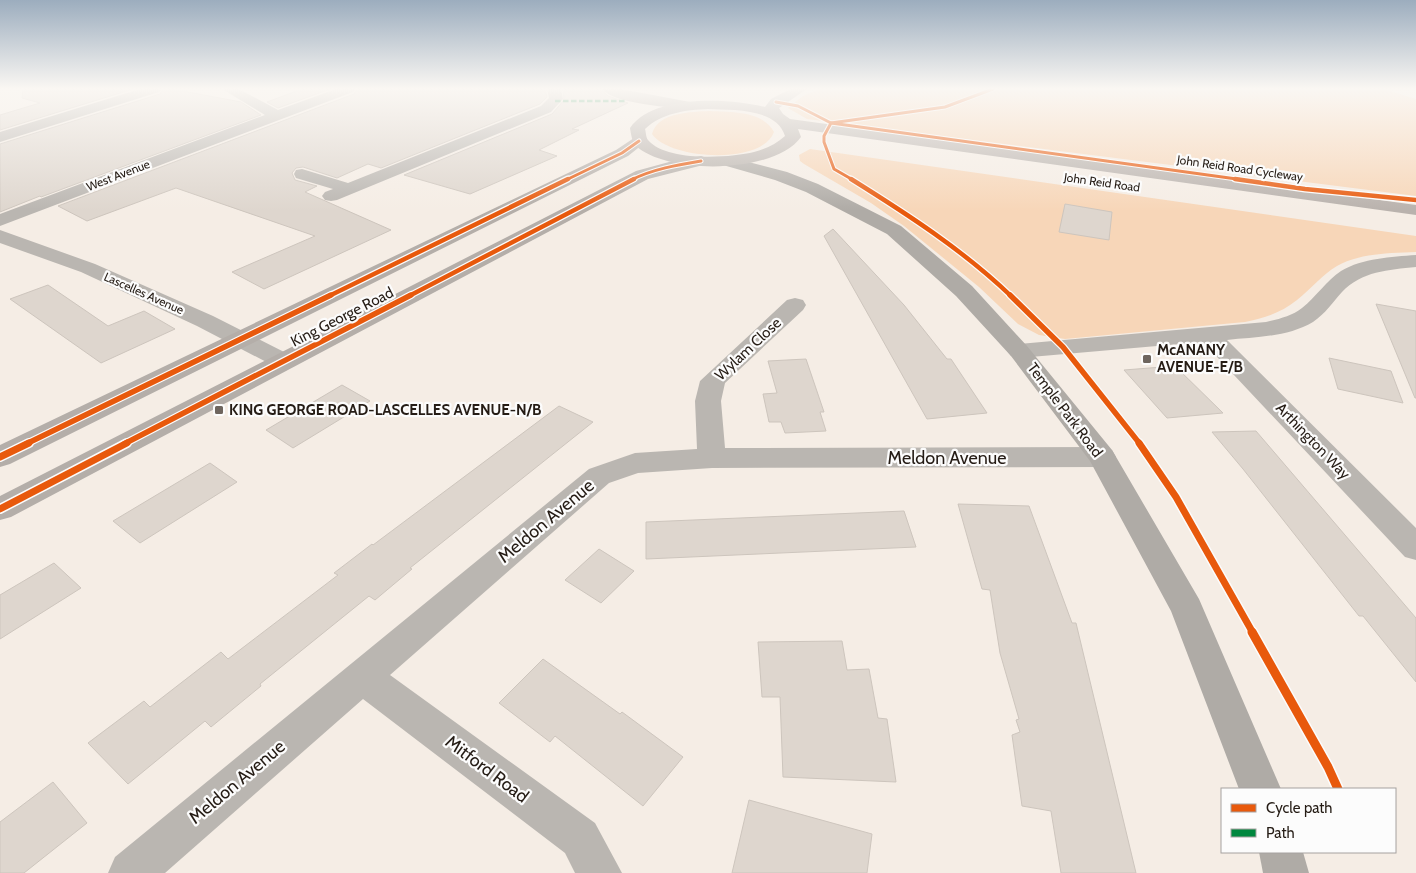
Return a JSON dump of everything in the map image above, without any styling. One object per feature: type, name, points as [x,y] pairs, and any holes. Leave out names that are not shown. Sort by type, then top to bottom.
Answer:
[{"type":"highway","points":[[786,145],[793,137],[793,130]]},
{"type":"highway","name":"John Reid Road","points":[[851,130],[1416,210]]},
{"type":"highway","name":"John Reid Road","points":[[641,132],[652,150],[666,155],[701,161],[729,162],[770,154],[786,145],[824,142],[1416,227]]},
{"type":"main road","name":"King George Road","points":[[0,456],[622,153],[641,132]]},
{"type":"main road","name":"King George Road","points":[[0,509],[642,175],[669,167],[701,161]]},
{"type":"street","points":[[0,137],[23,130]]},
{"type":"street","name":"West Avenue","points":[[0,220],[240,130]]},
{"type":"street","points":[[331,196],[497,130]]},
{"type":"street","points":[[786,145],[786,156],[794,165],[845,194],[882,219],[894,230]]},
{"type":"street","name":"Temple Park Road","points":[[729,162],[781,176],[812,188],[894,230],[964,291],[1019,351],[1102,457],[1187,609],[1260,788]]},
{"type":"street","points":[[302,174],[350,189]]},
{"type":"street","name":"Lascelles Avenue","points":[[0,236],[88,268],[205,321],[283,361]]},
{"type":"street","points":[[1019,351],[1269,329],[1303,318],[1323,301],[1337,284],[1350,274],[1393,263],[1416,261]]},
{"type":"street","name":"Wylam Close","points":[[712,458],[708,401],[713,381],[795,305]]},
{"type":"street","name":"Arthington Way","points":[[1209,335],[1416,548]]},
{"type":"street","name":"Meldon Avenue","points":[[131,873],[599,476],[635,463],[712,458],[1102,457]]},
{"type":"street","name":"Mitford Road","points":[[362,676],[580,838],[599,873]]},
{"type":"street","points":[[1281,853],[1286,873]]},
{"type":"shaded area","points":[[654,130],[772,130],[774,132],[766,143],[752,150],[735,154],[715,155],[677,149],[662,143],[652,134]]},
{"type":"shaded area","points":[[892,130],[1416,130],[1416,196]]},
{"type":"shaded area","points":[[810,149],[1416,236],[1416,252],[1376,254],[1346,262],[1337,266],[1297,300],[1279,312],[1245,322],[1065,339],[1039,335],[1018,324],[979,287],[904,226],[871,203],[800,161],[799,155]]},
{"type":"building","points":[[46,130],[221,130],[0,212],[0,144]]},
{"type":"building","points":[[260,130],[476,130],[381,168],[368,164],[337,178],[303,167],[296,168],[292,173],[295,180],[317,186],[305,192],[391,230],[264,289],[232,272],[315,236],[176,188],[87,221],[58,206]]},
{"type":"building","points":[[514,130],[579,130],[539,150],[557,156],[470,194],[404,175]]},
{"type":"building","points":[[1065,204],[1112,212],[1109,240],[1059,232]]},
{"type":"building","points":[[833,229],[904,305],[947,359],[951,359],[987,413],[927,419],[824,236]]},
{"type":"building","points":[[48,285],[108,326],[144,311],[175,329],[101,363],[10,299]]},
{"type":"building","points":[[1376,304],[1416,311],[1416,398],[1415,398]]},
{"type":"building","points":[[1329,358],[1391,371],[1403,403],[1338,389]]},
{"type":"building","points":[[806,359],[824,412],[820,412],[826,431],[785,433],[781,422],[769,422],[763,394],[777,393],[768,361]]},
{"type":"building","points":[[1175,366],[1223,413],[1167,418],[1124,370]]},
{"type":"building","points":[[342,385],[370,401],[293,448],[266,430]]},
{"type":"building","points":[[559,406],[593,422],[410,568],[412,569],[375,600],[369,596],[260,684],[261,686],[211,727],[205,721],[128,784],[88,743],[144,701],[150,707],[221,652],[228,659],[338,575],[334,573]]},
{"type":"building","points":[[1256,431],[1416,618],[1416,682],[1363,616],[1359,616],[1212,432]]},
{"type":"building","points":[[210,463],[237,482],[140,543],[113,521]]},
{"type":"building","points":[[958,504],[1029,506],[1072,623],[1076,623],[1136,873],[1061,873],[1051,811],[1022,806],[1012,735],[1020,732],[1016,720],[1019,719],[1000,653],[990,590],[982,589]]},
{"type":"building","points":[[904,511],[916,547],[646,559],[646,522]]},
{"type":"building","points":[[599,549],[634,571],[601,603],[565,580]]},
{"type":"building","points":[[54,563],[81,588],[0,639],[0,595]]},
{"type":"building","points":[[842,641],[847,670],[869,669],[878,718],[887,719],[896,782],[783,777],[780,697],[762,697],[758,642]]},
{"type":"building","points":[[543,659],[620,714],[622,712],[683,757],[643,806],[555,736],[550,742],[499,703]]},
{"type":"building","points":[[53,782],[87,823],[24,873],[0,873],[0,822]]},
{"type":"building","points":[[749,800],[872,834],[867,873],[732,873]]},
{"type":"cycle path","points":[[827,130],[824,136],[824,142],[834,169],[933,232],[996,282],[1063,347],[1141,445],[1176,497],[1328,767],[1338,788]]},
{"type":"cycle path","name":"John Reid Road Cycleway","points":[[879,130],[1305,189],[1416,200]]},
{"type":"cycle path","points":[[0,457],[622,153],[639,141]]},
{"type":"cycle path","points":[[0,509],[642,175],[669,167],[701,161]]},
{"type":"place","name":"McANANY AVENUE-E/B","points":[[1147,359]]},
{"type":"place","name":"KING GEORGE ROAD-LASCELLES AVENUE-N/B","points":[[219,410]]}]
